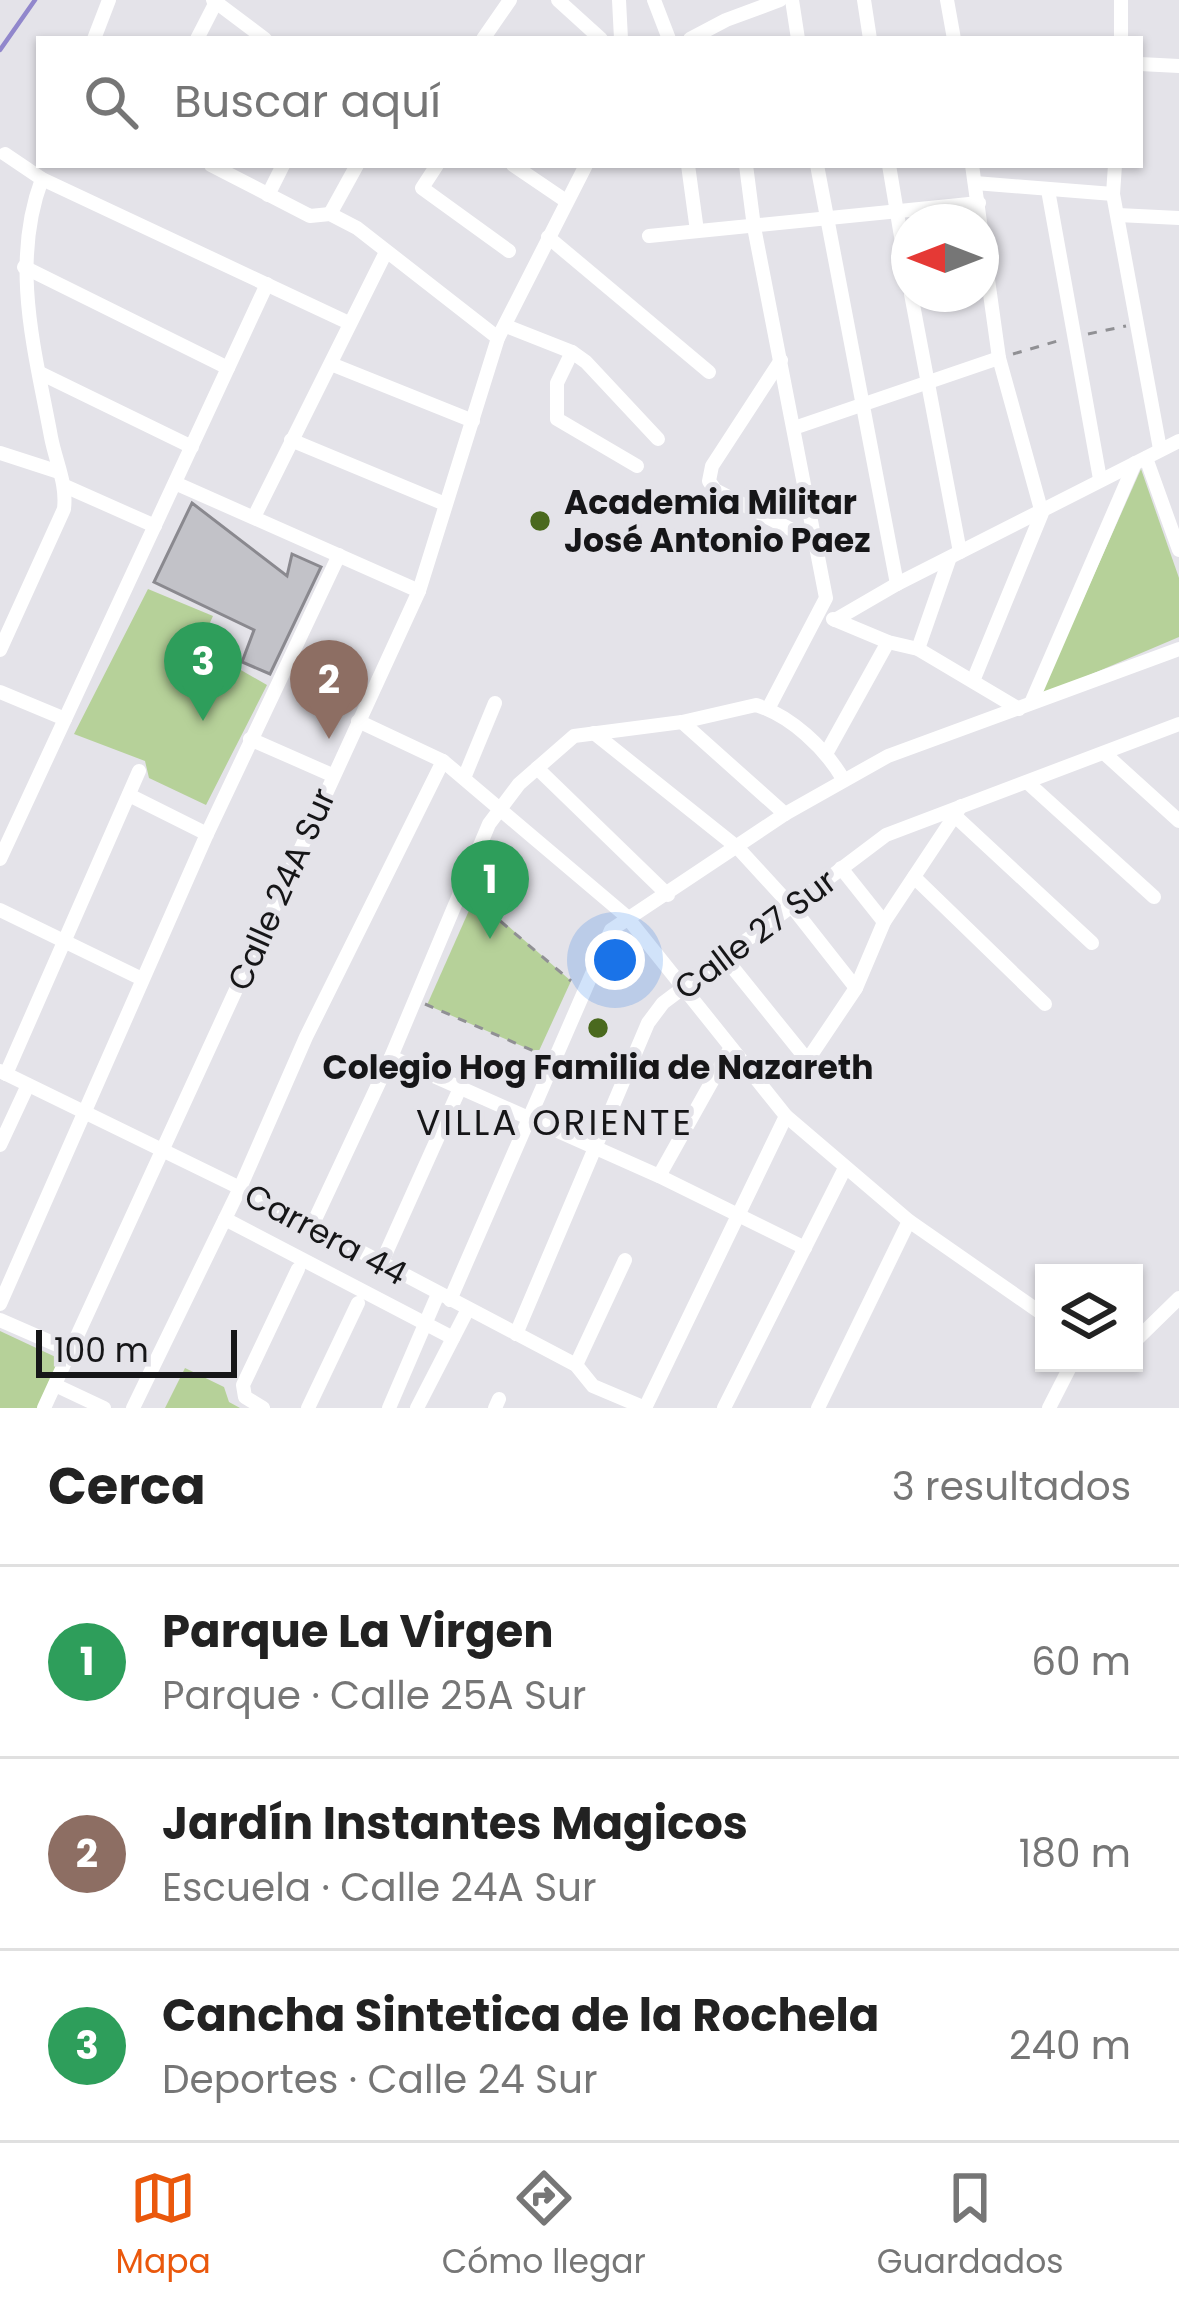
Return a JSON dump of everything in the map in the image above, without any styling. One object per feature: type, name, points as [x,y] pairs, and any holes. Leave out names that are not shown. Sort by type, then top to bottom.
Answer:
[{"type":"street","points":[[95,36],[109,0]]},
{"type":"street","points":[[486,36],[511,0]]},
{"type":"street","points":[[558,0],[598,36]]},
{"type":"street","points":[[619,0],[621,36]]},
{"type":"street","points":[[654,0],[668,36]]},
{"type":"street","points":[[695,36],[736,11],[780,0]]},
{"type":"street","points":[[793,0],[798,36]]},
{"type":"street","points":[[865,0],[870,36]]},
{"type":"street","points":[[947,0],[953,36]]},
{"type":"street","points":[[1120,36],[1121,0]]},
{"type":"street","points":[[198,36],[214,1],[261,36]]},
{"type":"street","points":[[1143,64],[1179,66]]},
{"type":"street","points":[[5,154],[42,179],[349,323]]},
{"type":"street","points":[[217,168],[310,216],[330,214],[357,228],[502,332],[572,352],[658,439]]},
{"type":"street","points":[[268,195],[282,168]]},
{"type":"street","points":[[330,214],[355,168]]},
{"type":"street","points":[[435,168],[422,188],[508,251]]},
{"type":"street","points":[[517,168],[566,201]]},
{"type":"street","name":"Calle 24A Sur","points":[[44,1408],[419,591],[502,332],[584,168]]},
{"type":"street","points":[[688,168],[697,231]]},
{"type":"street","points":[[746,168],[826,598],[768,709]]},
{"type":"street","points":[[818,168],[897,584]]},
{"type":"street","points":[[890,168],[895,204]]},
{"type":"street","points":[[972,168],[999,358],[1042,512],[973,681]]},
{"type":"street","points":[[1115,168],[1113,194],[1160,449]]},
{"type":"street","points":[[0,650],[64,509],[67,487],[59,472],[24,267],[28,224],[42,179]]},
{"type":"street","points":[[975,183],[1113,194]]},
{"type":"street","points":[[1048,190],[1100,479]]},
{"type":"street","points":[[969,204],[979,203]]},
{"type":"street","points":[[649,236],[891,211]]},
{"type":"street","points":[[1118,214],[1179,218]]},
{"type":"street","points":[[548,237],[709,371]]},
{"type":"street","points":[[254,517],[386,252]]},
{"type":"street","points":[[24,267],[228,368]]},
{"type":"street","points":[[0,859],[267,284]]},
{"type":"street","points":[[914,312],[955,556],[918,649]]},
{"type":"street","points":[[572,352],[557,382],[557,418],[637,466]]},
{"type":"street","points":[[794,428],[999,358]]},
{"type":"street","points":[[781,360],[712,466],[709,481],[716,490],[817,543]]},
{"type":"street","points":[[331,364],[473,422]]},
{"type":"street","points":[[40,373],[191,447]]},
{"type":"street","points":[[291,440],[445,504]]},
{"type":"street","points":[[835,620],[1179,441]]},
{"type":"street","points":[[0,453],[59,472]]},
{"type":"street","points":[[1141,461],[1179,550]]},
{"type":"street","points":[[1025,706],[1141,461]]},
{"type":"street","points":[[175,483],[419,591]]},
{"type":"street","points":[[67,487],[155,526]]},
{"type":"street","points":[[0,1304],[207,834],[339,555]]},
{"type":"street","points":[[818,610],[888,643],[918,649],[1025,706]]},
{"type":"street","points":[[827,752],[888,643]]},
{"type":"street","points":[[388,1408],[425,1322],[444,1297],[531,1117],[611,930],[785,814],[888,756],[1179,649]]},
{"type":"street","points":[[0,692],[65,719]]},
{"type":"street","points":[[464,778],[495,704]]},
{"type":"street","points":[[311,1228],[391,1058],[489,824],[537,768],[574,736],[682,722],[744,705],[768,709],[827,752],[843,779]]},
{"type":"street","points":[[358,721],[443,761],[628,920],[786,1116],[909,1221],[1035,1309]]},
{"type":"street","points":[[682,722],[785,814]]},
{"type":"street","name":"Calle 27 Sur","points":[[516,1334],[648,1023],[663,1003],[886,835],[1179,724]]},
{"type":"street","points":[[594,734],[738,848],[856,988]]},
{"type":"street","points":[[250,739],[332,775]]},
{"type":"street","points":[[1104,753],[1179,821]]},
{"type":"street","points":[[133,1408],[240,1188],[306,1037],[443,761]]},
{"type":"street","points":[[537,768],[668,895]]},
{"type":"street","points":[[3,1072],[139,771]]},
{"type":"street","points":[[1027,782],[1154,897]]},
{"type":"street","points":[[129,795],[207,834]]},
{"type":"street","points":[[725,958],[804,1056],[816,1052],[856,988],[884,922],[959,808],[1092,943]]},
{"type":"street","points":[[841,868],[884,922]]},
{"type":"street","points":[[914,877],[1045,1004]]},
{"type":"street","points":[[0,910],[142,979]]},
{"type":"street","points":[[659,1176],[730,1049]]},
{"type":"street","points":[[391,1058],[531,1117],[805,1248]]},
{"type":"street","name":"Carrera 44","points":[[3,1072],[240,1188],[576,1365],[593,1386],[645,1408]]},
{"type":"street","points":[[0,1144],[28,1085]]},
{"type":"street","points":[[381,1264],[460,1088]]},
{"type":"street","points":[[645,1408],[786,1116]]},
{"type":"street","points":[[724,1408],[845,1168]]},
{"type":"street","points":[[225,1219],[453,1337]]},
{"type":"street","points":[[818,1408],[909,1221]]},
{"type":"street","points":[[576,1365],[625,1260]]},
{"type":"street","points":[[262,1408],[245,1397],[243,1385],[298,1269]]},
{"type":"street","points":[[1143,1333],[1179,1298]]},
{"type":"street","points":[[308,1408],[358,1303]]},
{"type":"street","points":[[417,1408],[468,1309]]},
{"type":"street","points":[[0,1320],[71,1351]]},
{"type":"street","points":[[1049,1408],[1067,1372]]},
{"type":"street","points":[[55,1384],[104,1408]]},
{"type":"path","points":[[462,890],[584,992]]},
{"type":"path","points":[[413,999],[555,1061]]},
{"type":"green space","points":[[1141,469],[1179,578],[1179,637],[1040,696]]},
{"type":"green space","points":[[148,589],[213,616],[199,646],[267,685],[206,805],[149,778],[145,761],[74,734]]},
{"type":"green space","points":[[475,897],[571,981],[538,1053],[427,1005]]},
{"type":"green space","points":[[0,1331],[62,1360],[40,1408],[0,1408]]},
{"type":"green space","points":[[185,1368],[224,1387],[229,1402],[240,1408],[165,1408]]},
{"type":"building","points":[[192,503],[287,576],[292,554],[321,567],[270,674],[242,662],[254,630],[154,582]]},
{"type":"waterway","points":[[0,50],[35,0]]},
{"type":"place","name":"Academia Militar José Antonio Paez","points":[[540,521]]},
{"type":"place","name":"Cancha Sintetica de la Rochela","points":[[203,721]]},
{"type":"place","name":"Jardín Instantes Magicos","points":[[329,739]]},
{"type":"place","name":"Parque La Virgen","points":[[490,939]]},
{"type":"place","name":"Colegio Hog Familia de Nazareth","points":[[598,1028]]},
{"type":"district","name":"VILLA ORIENTE","points":[[555,1122]]}]
